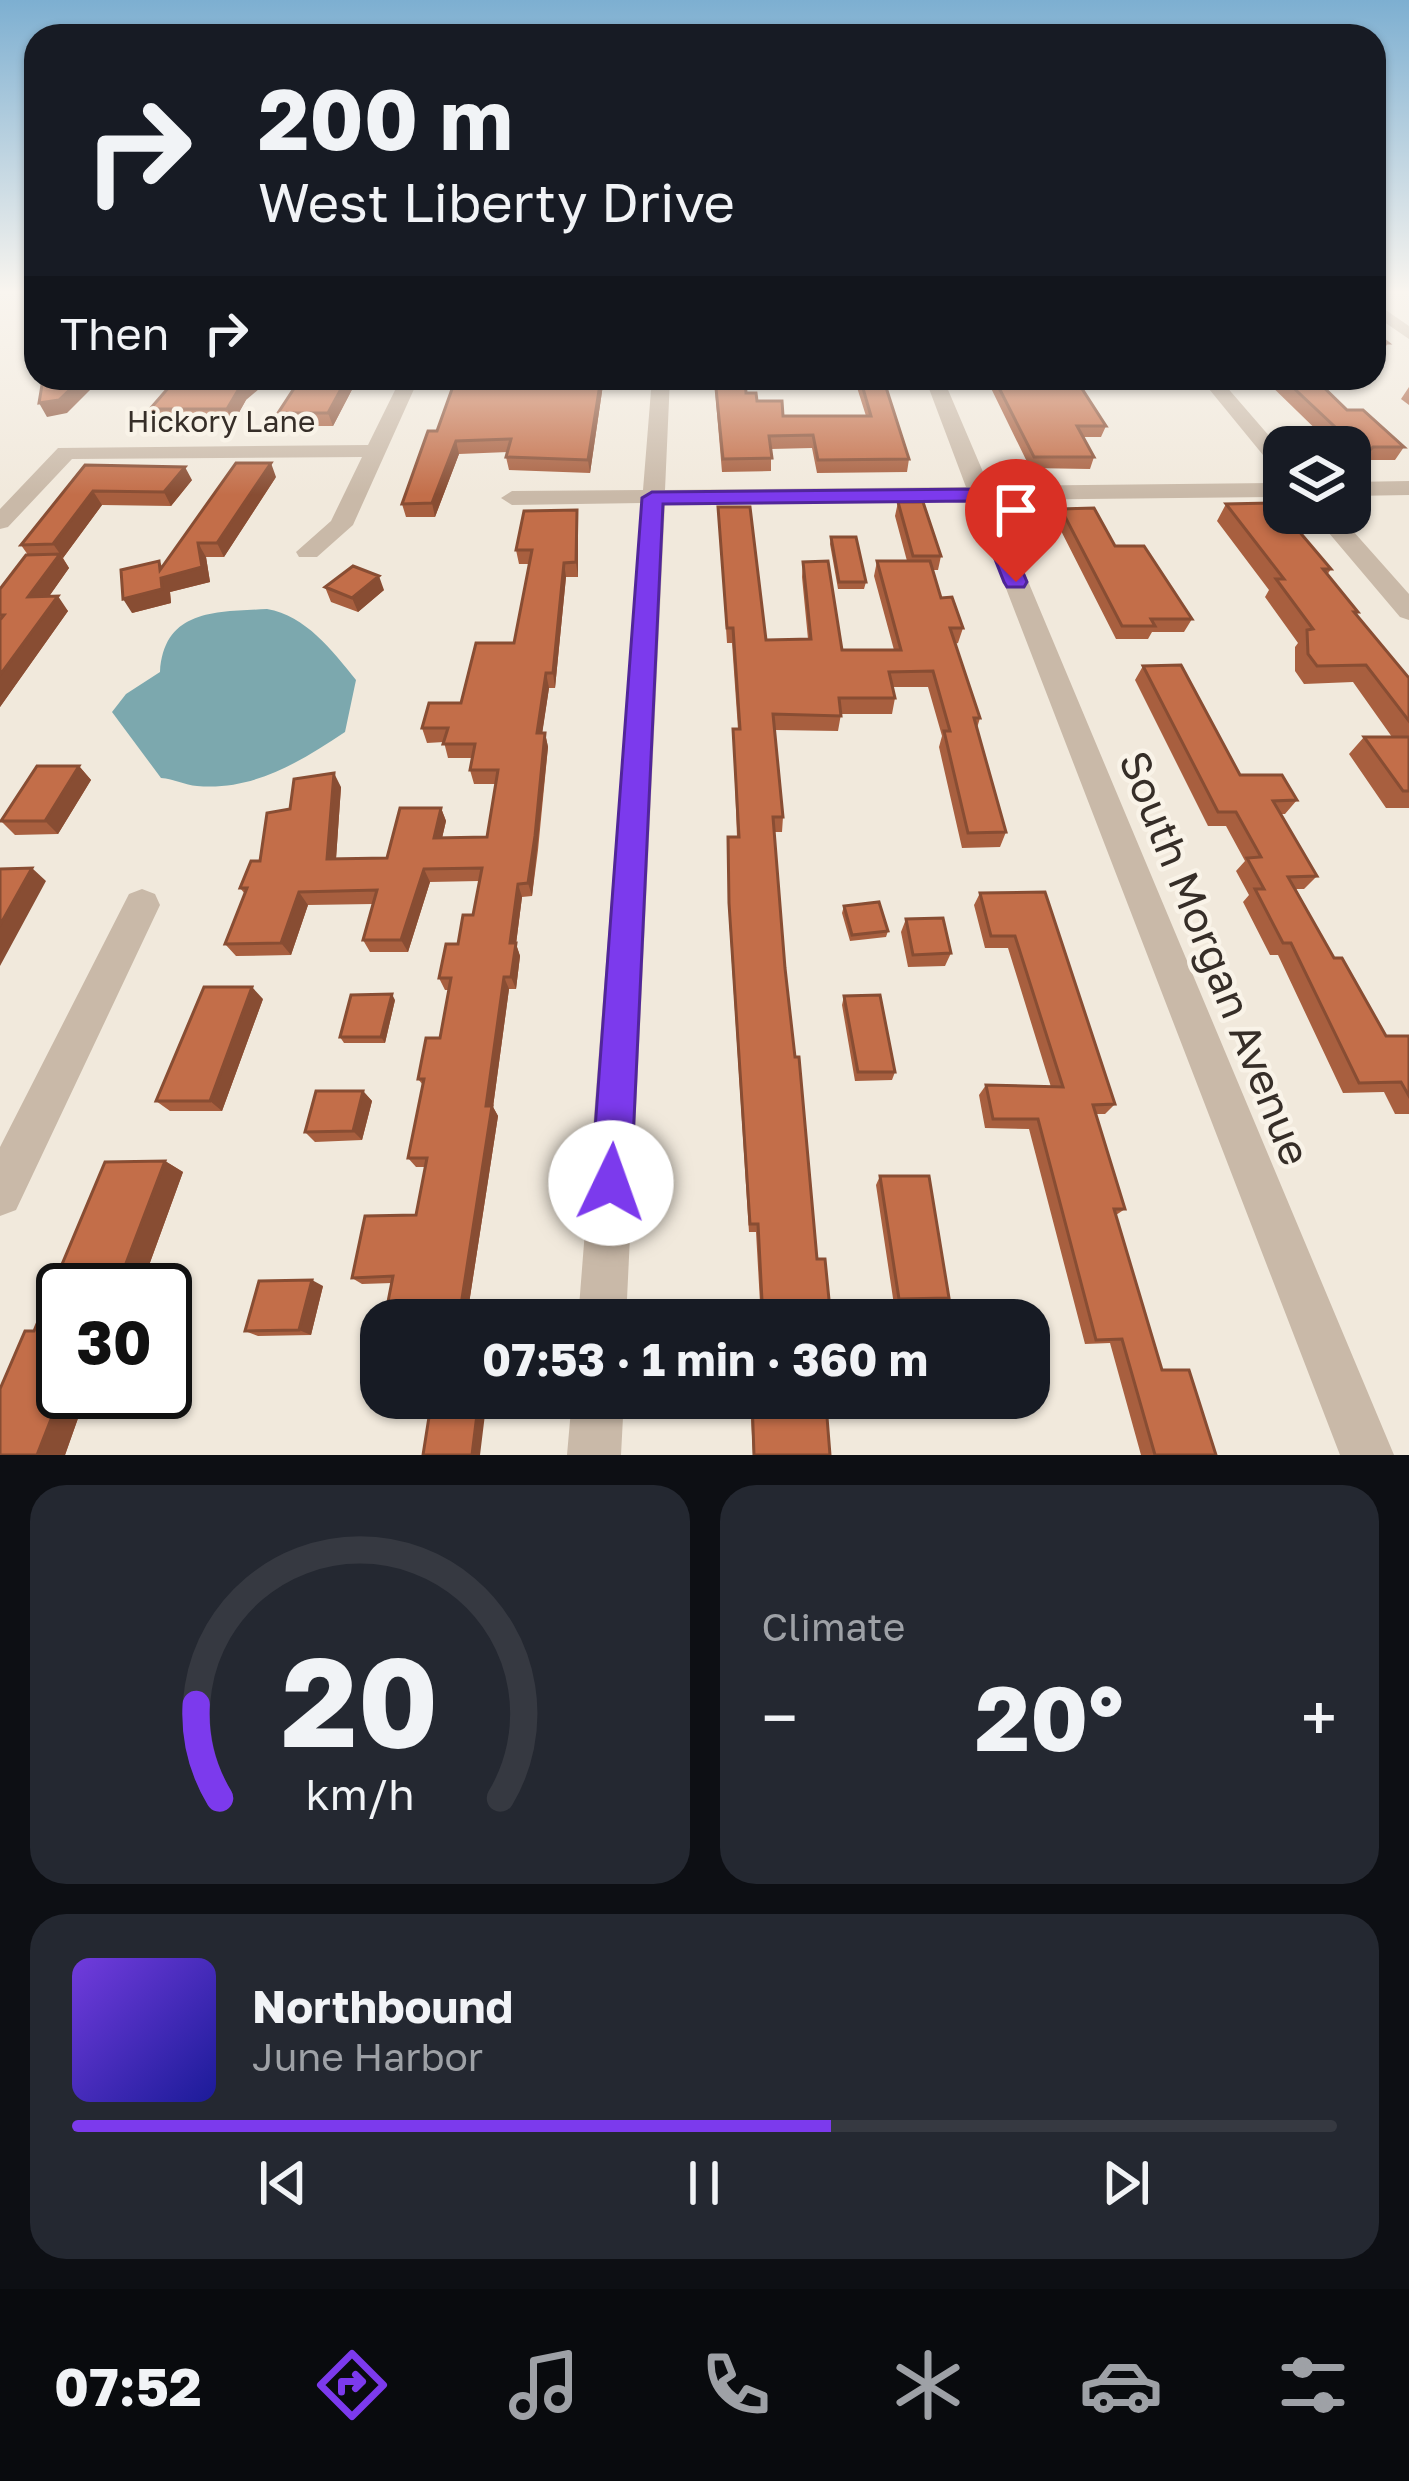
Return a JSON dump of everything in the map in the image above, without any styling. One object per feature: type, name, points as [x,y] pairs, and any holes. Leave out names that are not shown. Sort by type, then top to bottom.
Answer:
[{"type":"street","points":[[308,552],[341,525],[404,390]]},
{"type":"street","points":[[603,1299],[660,390]]},
{"type":"street","name":"South Morgan Avenue","points":[[939,390],[1367,1455]]},
{"type":"street","points":[[1219,390],[1263,441]]},
{"type":"street","name":"Hickory Lane","points":[[0,523],[66,453],[376,451]]},
{"type":"street","points":[[1371,489],[1409,488]]},
{"type":"street","points":[[512,498],[1263,490]]},
{"type":"street","points":[[1342,534],[1409,611]]},
{"type":"street","points":[[0,1194],[142,905]]},
{"type":"street","points":[[594,1455],[597,1419]]},
{"type":"water","points":[[267,609],[306,627],[356,680],[345,732],[293,764],[237,784],[197,786],[161,778],[112,712],[126,694],[160,672],[171,636],[182,625],[212,614]]},
{"type":"building","points":[[41,390],[69,390],[59,400],[39,403]]},
{"type":"building","points":[[167,390],[238,390],[227,409],[150,409]]},
{"type":"building","points":[[293,390],[340,390],[328,413],[278,413]]},
{"type":"building","points":[[452,390],[599,390],[588,460],[506,457],[511,439],[456,441],[432,503],[402,504],[428,431],[437,431]]},
{"type":"building","points":[[716,390],[746,390],[756,393],[757,401],[782,401],[783,416],[871,416],[863,390],[887,390],[909,459],[818,460],[813,435],[769,436],[772,458],[723,459]]},
{"type":"building","points":[[1000,390],[1083,390],[1106,426],[1077,426],[1094,457],[1034,457]]},
{"type":"building","points":[[1296,390],[1326,390],[1347,410],[1363,410],[1404,447],[1373,447],[1371,426],[1334,426]]},
{"type":"building","points":[[236,463],[271,463],[217,543],[198,543],[202,567],[161,578],[162,589],[123,599],[121,570],[159,561],[160,570]]},
{"type":"building","points":[[85,465],[185,467],[164,492],[93,491],[53,544],[21,545]]},
{"type":"building","points":[[898,502],[923,502],[941,556],[913,556]]},
{"type":"building","points":[[1263,503],[1263,534],[1301,534],[1331,569],[1323,569],[1409,678],[1409,721],[1366,665],[1317,666],[1308,654],[1307,630],[1313,629],[1276,579],[1284,579],[1226,504]]},
{"type":"building","points":[[718,507],[750,507],[766,640],[811,639],[803,562],[828,561],[842,650],[901,650],[877,561],[930,561],[941,598],[952,597],[963,628],[950,628],[980,718],[974,718],[1006,832],[968,833],[944,731],[950,731],[933,671],[889,672],[895,698],[839,698],[841,716],[773,714],[783,817],[773,817],[785,968],[795,1057],[799,1057],[817,1259],[825,1259],[829,1299],[762,1299],[758,1224],[750,1224],[729,903],[728,837],[739,837],[733,729],[740,729],[733,628],[727,628]]},
{"type":"building","points":[[1094,508],[1115,546],[1144,546],[1192,619],[1151,619],[1155,626],[1122,626],[1061,509]]},
{"type":"building","points":[[577,510],[576,562],[564,563],[553,673],[546,673],[537,733],[545,733],[535,836],[528,883],[518,884],[510,943],[516,943],[511,977],[504,977],[486,1106],[492,1106],[462,1299],[389,1299],[393,1276],[352,1278],[365,1216],[416,1215],[427,1158],[408,1158],[424,1079],[418,1079],[426,1038],[440,1038],[451,978],[439,978],[446,944],[458,944],[463,915],[473,915],[482,868],[424,869],[401,940],[363,940],[377,890],[299,892],[281,943],[225,944],[247,888],[240,888],[251,861],[260,861],[267,813],[290,809],[294,779],[334,773],[327,859],[387,858],[400,808],[441,808],[434,838],[487,837],[498,770],[470,770],[475,744],[443,744],[448,728],[422,728],[429,703],[461,703],[476,643],[514,643],[532,550],[516,550],[524,511]]},
{"type":"building","points":[[831,537],[856,537],[866,582],[839,582]]},
{"type":"building","points":[[60,554],[28,597],[58,596],[0,675],[0,620],[4,615],[0,615],[0,589],[26,555]]},
{"type":"building","points":[[353,566],[379,576],[352,598],[325,587]]},
{"type":"building","points":[[1181,665],[1240,775],[1282,775],[1297,800],[1273,801],[1317,876],[1288,877],[1386,1036],[1409,1036],[1409,1096],[1401,1082],[1359,1083],[1291,943],[1283,943],[1255,889],[1264,889],[1247,858],[1261,857],[1236,812],[1218,812],[1143,666]]},
{"type":"building","points":[[1364,737],[1409,737],[1409,791],[1403,791]]},
{"type":"building","points":[[37,766],[79,766],[45,821],[1,821]]},
{"type":"building","points":[[32,868],[0,925],[0,869]]},
{"type":"building","points":[[1045,892],[1115,1104],[1093,1105],[1125,1209],[1114,1209],[1162,1370],[1189,1370],[1216,1455],[1155,1455],[1122,1339],[1096,1340],[1038,1119],[993,1119],[986,1085],[1063,1087],[1015,936],[991,936],[980,893]]},
{"type":"building","points":[[879,902],[888,931],[852,935],[844,906]]},
{"type":"building","points":[[943,918],[951,953],[913,955],[906,919]]},
{"type":"building","points":[[204,987],[252,987],[210,1101],[156,1101]]},
{"type":"building","points":[[392,994],[381,1037],[340,1037],[351,995]]},
{"type":"building","points":[[880,995],[895,1072],[858,1072],[844,996]]},
{"type":"building","points":[[316,1091],[363,1091],[353,1131],[305,1132]]},
{"type":"building","points":[[165,1161],[126,1263],[63,1263],[105,1162]]},
{"type":"building","points":[[880,1176],[929,1176],[949,1298],[899,1299]]},
{"type":"building","points":[[312,1280],[299,1330],[245,1331],[259,1281]]},
{"type":"building","points":[[36,1326],[36,1419],[51,1419],[37,1455],[0,1455],[0,1389],[25,1331]]},
{"type":"building","points":[[429,1419],[476,1419],[472,1455],[423,1455]]},
{"type":"building","points":[[753,1419],[827,1419],[830,1455],[754,1455]]},
{"type":"route","points":[[611,1183],[652,498],[980,495],[1016,582]]}]
